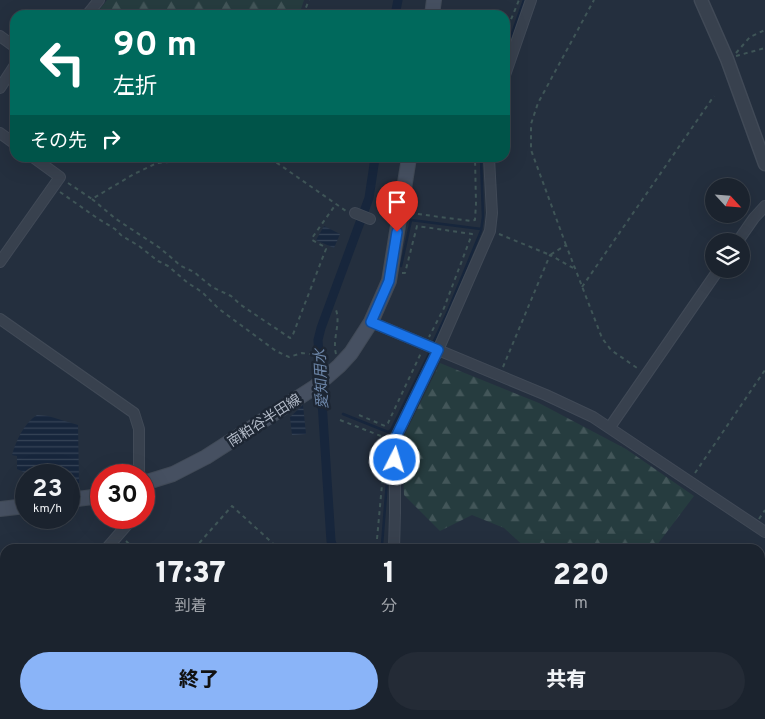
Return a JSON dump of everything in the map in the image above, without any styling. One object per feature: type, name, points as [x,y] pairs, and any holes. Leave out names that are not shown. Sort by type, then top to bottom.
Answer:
[{"type":"main road","name":"南粕谷半田線","points":[[155,480],[173,474],[206,457],[321,382],[343,361],[371,322],[389,281],[408,162]]},
{"type":"main road","points":[[0,509],[15,507]]},
{"type":"street","points":[[91,10],[99,0]]},
{"type":"street","points":[[510,61],[531,0]]},
{"type":"street","points":[[702,0],[727,59],[765,164]]},
{"type":"street","points":[[0,88],[10,73]]},
{"type":"street","points":[[0,262],[60,177],[39,162]]},
{"type":"street","points":[[394,544],[395,441],[438,350],[490,230],[492,213],[489,162]]},
{"type":"street","points":[[744,233],[765,206]]},
{"type":"street","points":[[355,213],[370,219]]},
{"type":"street","points":[[610,427],[713,278]]},
{"type":"street","points":[[0,318],[134,413],[139,429],[139,464]]},
{"type":"street","points":[[371,322],[554,398],[593,417],[765,532]]},
{"type":"street","points":[[110,544],[123,529]]},
{"type":"path","points":[[510,22],[519,0]]},
{"type":"path","points":[[594,0],[538,103],[532,124],[530,150],[602,338],[611,350],[646,374]]},
{"type":"path","points":[[765,30],[750,37],[736,53],[736,56],[765,48]]},
{"type":"path","points":[[582,287],[714,96]]},
{"type":"path","points":[[92,199],[157,162]]},
{"type":"path","points":[[276,162],[347,212],[355,213]]},
{"type":"path","points":[[401,211],[475,220],[474,162]]},
{"type":"path","points":[[60,177],[92,199],[116,219],[160,248],[181,266],[194,272],[212,287],[231,296],[241,305],[290,338],[326,249],[312,240],[312,238],[336,204]]},
{"type":"path","points":[[53,187],[115,229],[122,236],[140,246],[158,261],[168,266],[202,292],[219,309],[276,351],[289,357],[302,352],[310,354]]},
{"type":"path","points":[[360,415],[385,426],[388,423],[444,308],[472,234],[417,226],[405,273],[391,270]]},
{"type":"path","points":[[490,230],[550,255],[575,269]]},
{"type":"path","points":[[500,376],[550,255],[566,245]]},
{"type":"path","points":[[336,310],[339,317],[335,352],[343,361]]},
{"type":"path","points":[[689,481],[765,370]]},
{"type":"path","points":[[340,420],[395,441]]},
{"type":"path","points":[[377,539],[385,447]]},
{"type":"path","points":[[198,544],[232,506],[274,544]]},
{"type":"path","points":[[118,535],[128,544]]},
{"type":"green space","points":[[107,0],[304,0],[301,10],[100,9]]},
{"type":"green space","points":[[440,363],[539,403],[626,449],[694,496],[658,544],[522,544],[504,528],[472,515],[440,531],[404,495],[402,440]]},
{"type":"water","points":[[324,226],[340,234],[334,248],[316,240]]},
{"type":"water","points":[[303,405],[306,434],[292,435],[290,417]]},
{"type":"water","points":[[37,415],[48,416],[78,425],[79,464],[17,464],[17,456],[12,455],[24,427]]},
{"type":"waterway","name":"愛知用水","points":[[396,10],[398,0]]},
{"type":"waterway","points":[[510,39],[524,0]]},
{"type":"waterway","name":"愛知用水","points":[[332,544],[318,340],[369,198],[374,162]]},
{"type":"waterway","points":[[434,341],[481,231],[483,217],[481,162]]},
{"type":"waterway","points":[[401,266],[411,220],[481,229]]},
{"type":"waterway","points":[[343,414],[388,432],[391,430],[429,354]]},
{"type":"waterway","points":[[382,544],[390,444]]},
{"type":"route","points":[[395,460],[395,439],[438,350],[371,322],[389,281],[397,232]]}]
